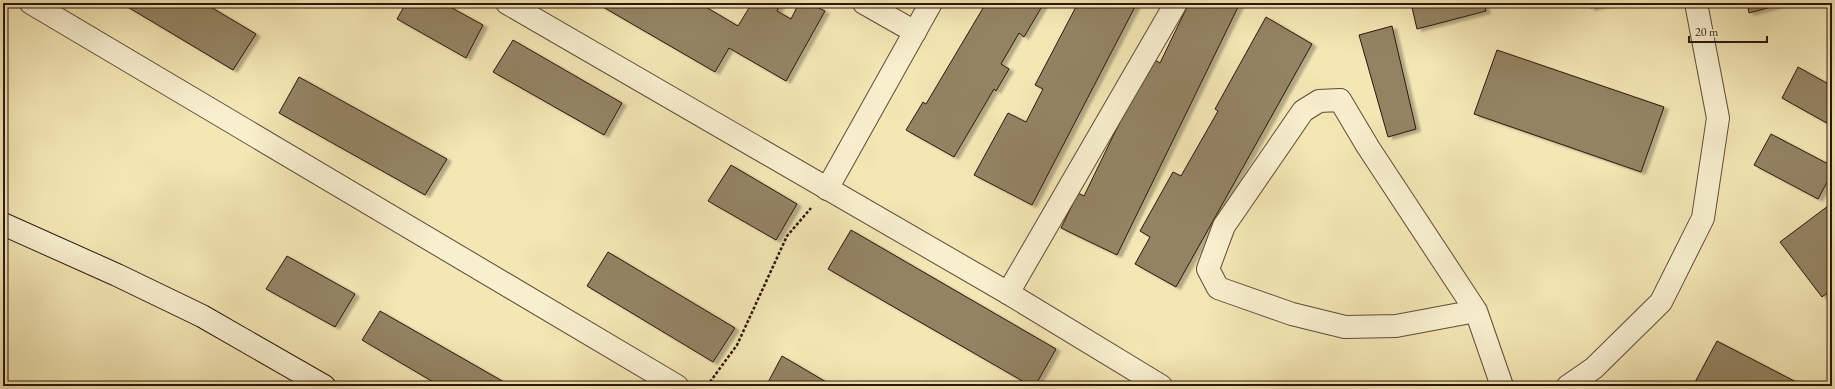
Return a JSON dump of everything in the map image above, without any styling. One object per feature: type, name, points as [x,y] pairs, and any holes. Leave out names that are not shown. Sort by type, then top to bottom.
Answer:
[{"type":"street","points":[[31,3],[677,386]]},
{"type":"street","points":[[507,3],[1008,293],[1162,386]]},
{"type":"street","points":[[864,3],[915,32]]},
{"type":"street","points":[[827,189],[932,3]]},
{"type":"street","points":[[1008,293],[1176,3]]},
{"type":"street","points":[[1568,386],[1594,368],[1661,302],[1703,218],[1718,118],[1696,3]]},
{"type":"street","points":[[1476,311],[1396,326],[1345,327],[1292,314],[1218,288],[1208,269],[1224,226],[1303,111],[1319,101],[1340,100],[1368,147],[1476,311],[1502,386]]},
{"type":"street","points":[[3,224],[117,275],[202,316],[324,386]]},
{"type":"path","points":[[707,386],[737,346],[787,236],[827,189]]},
{"type":"building","points":[[121,3],[204,3],[256,34],[233,70]]},
{"type":"building","points":[[406,3],[443,3],[483,25],[466,58],[397,19]]},
{"type":"building","points":[[596,3],[699,3],[738,26],[752,3],[781,3],[777,11],[791,19],[799,3],[809,3],[825,11],[786,81],[729,48],[715,72]]},
{"type":"building","points":[[986,3],[1044,3],[1024,37],[1019,33],[1001,64],[1009,69],[996,91],[994,89],[954,157],[906,130],[923,102],[926,104]]},
{"type":"building","points":[[1078,3],[1137,3],[1032,205],[974,175],[1008,113],[1026,122],[1043,89],[1035,85]]},
{"type":"building","points":[[1189,3],[1240,3],[1117,255],[1061,228],[1078,193],[1084,196],[1151,58],[1160,63]]},
{"type":"building","points":[[1411,3],[1484,3],[1486,11],[1417,29]]},
{"type":"building","points":[[1589,3],[1612,3],[1590,8]]},
{"type":"building","points":[[1747,3],[1786,3],[1749,13]]},
{"type":"building","points":[[1266,17],[1312,44],[1176,287],[1135,264],[1150,237],[1140,231],[1173,172],[1181,176],[1218,111],[1215,109]]},
{"type":"building","points":[[1392,26],[1416,129],[1388,137],[1359,35]]},
{"type":"building","points":[[513,40],[622,103],[604,135],[493,72]]},
{"type":"building","points":[[1497,50],[1664,107],[1641,172],[1474,114]]},
{"type":"building","points":[[1798,67],[1832,86],[1832,126],[1782,98]]},
{"type":"building","points":[[299,77],[447,159],[425,195],[279,113]]},
{"type":"building","points":[[1771,134],[1832,166],[1832,173],[1818,199],[1754,165]]},
{"type":"building","points":[[731,165],[797,204],[776,240],[708,201]]},
{"type":"building","points":[[1832,203],[1832,289],[1822,297],[1780,242]]},
{"type":"building","points":[[851,230],[1056,349],[1035,386],[1031,386],[828,269]]},
{"type":"building","points":[[608,252],[735,328],[713,362],[587,286]]},
{"type":"building","points":[[287,256],[355,294],[335,327],[266,289]]},
{"type":"building","points":[[380,311],[511,386],[440,386],[362,340]]},
{"type":"building","points":[[1717,341],[1804,386],[1702,386],[1695,382]]},
{"type":"building","points":[[782,356],[833,386],[766,386]]}]
